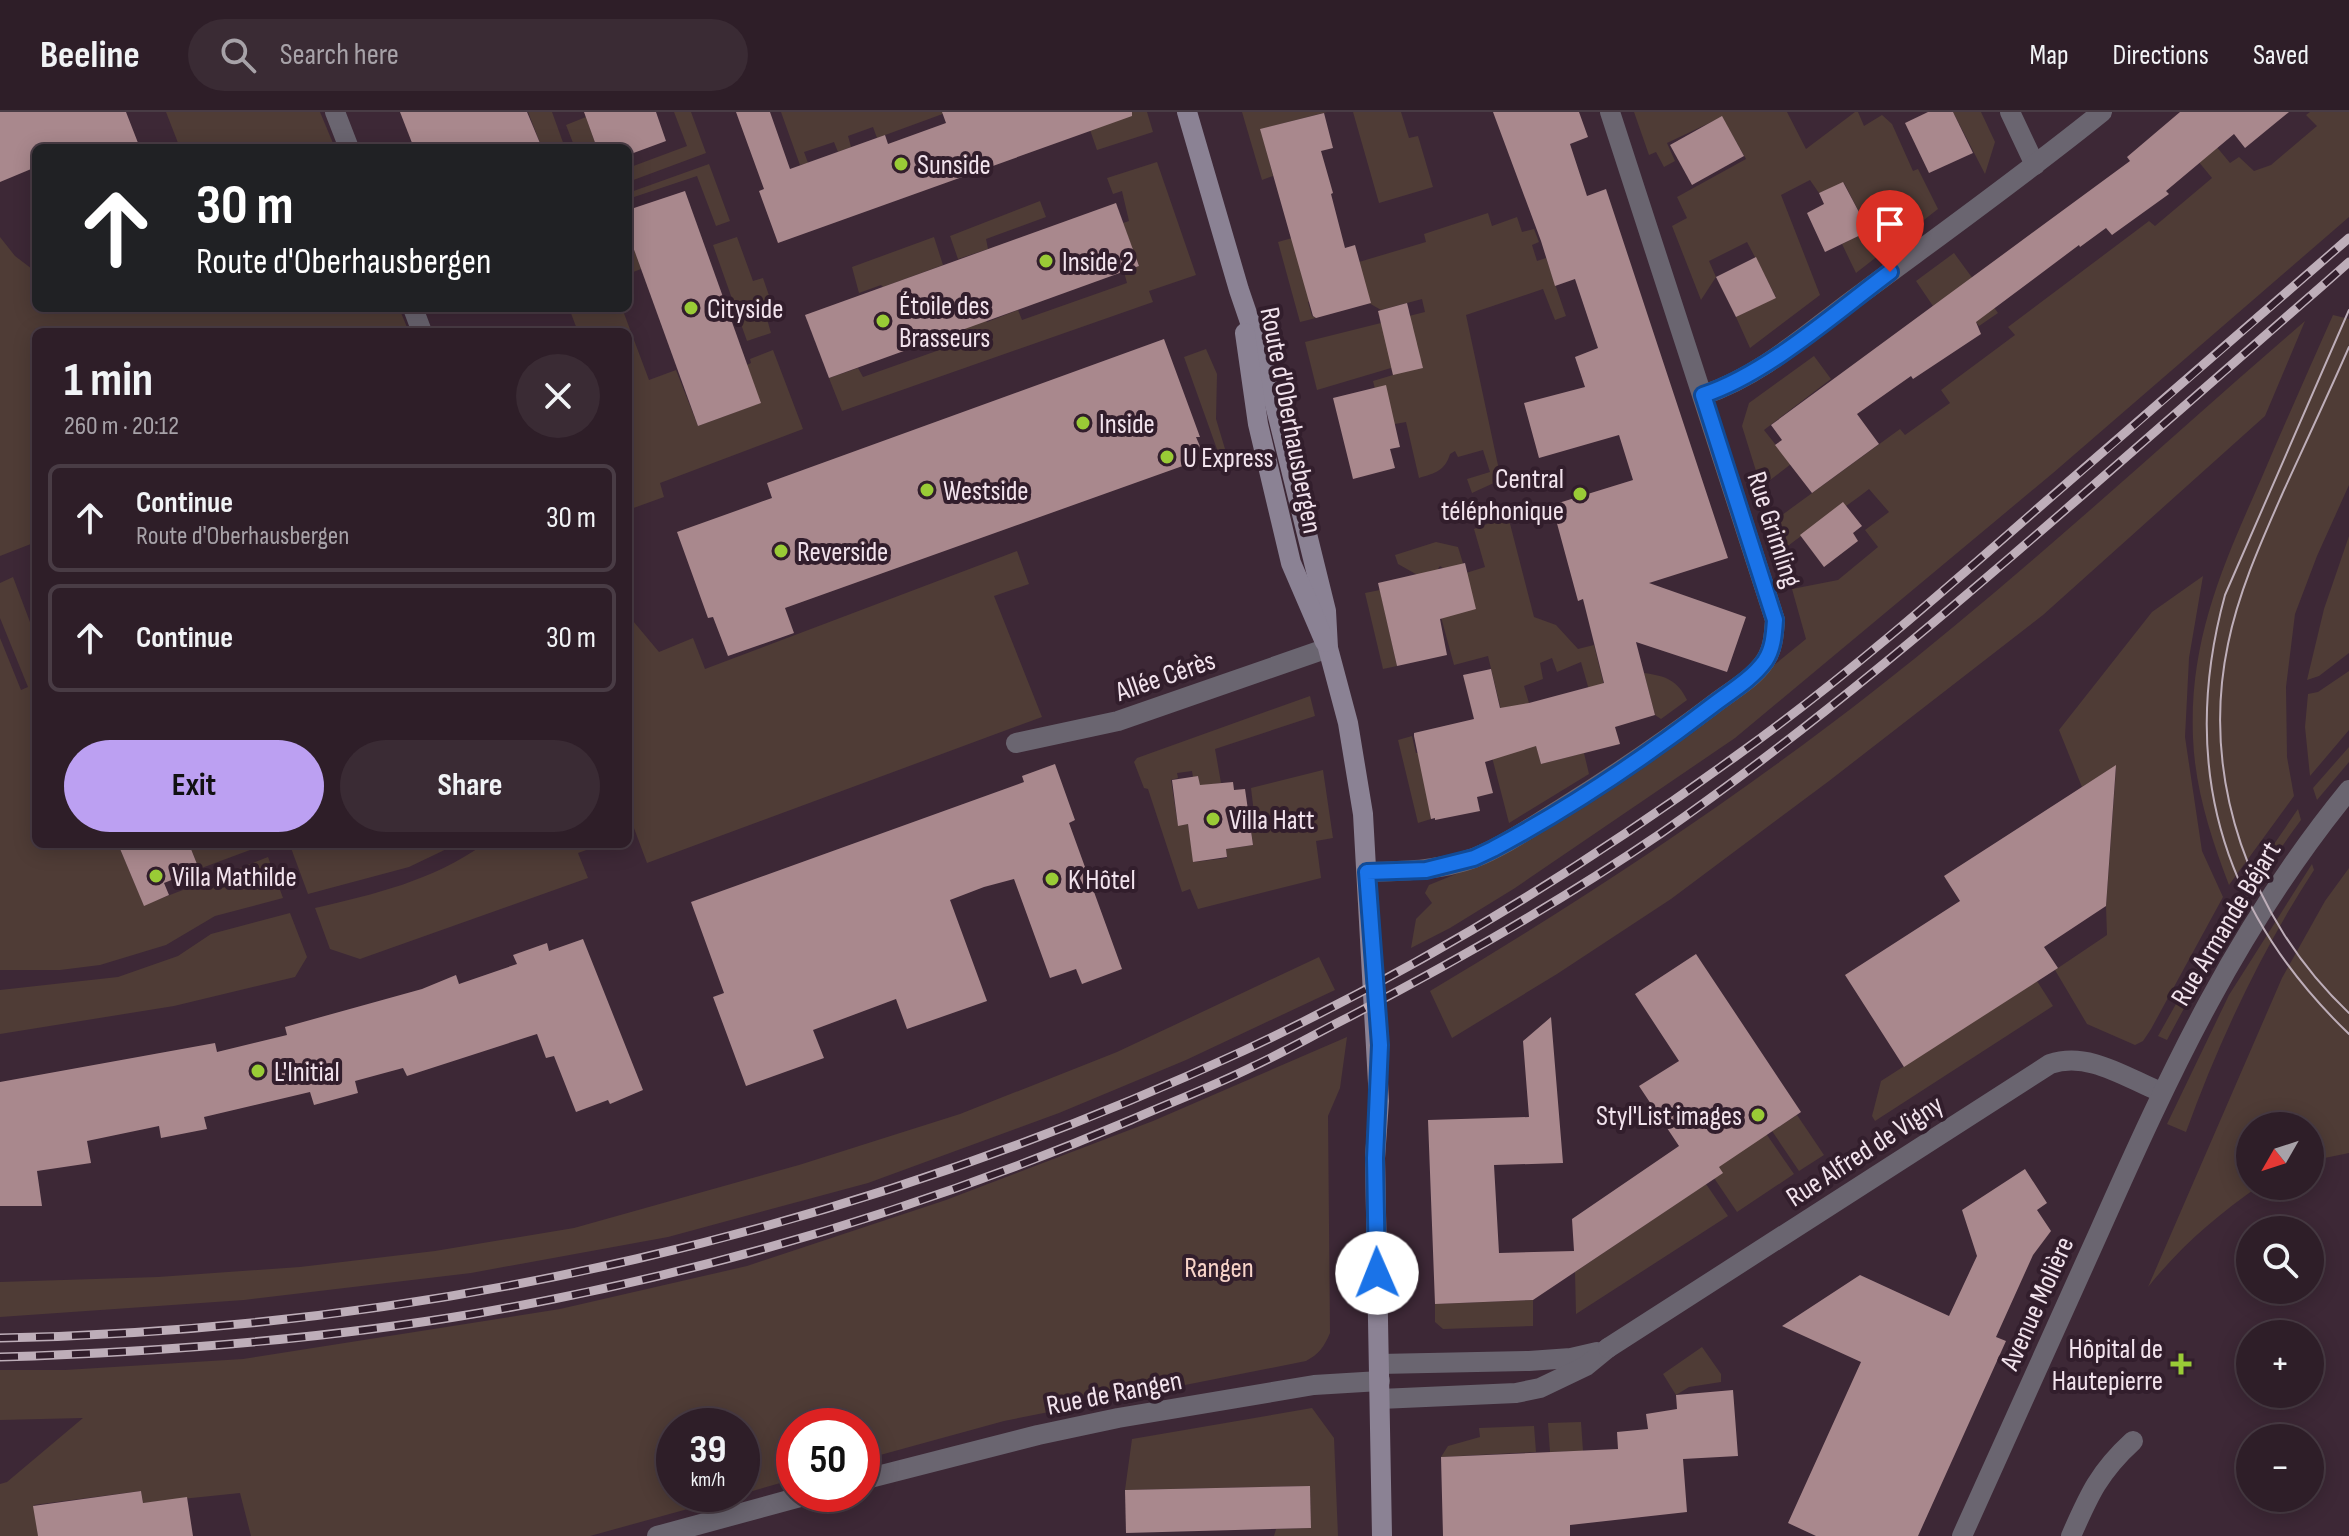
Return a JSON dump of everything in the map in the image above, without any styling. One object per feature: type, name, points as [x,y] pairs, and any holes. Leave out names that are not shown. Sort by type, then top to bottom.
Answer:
[{"type":"main road","name":"Route d'Oberhausbergen","points":[[1187,112],[1239,290],[1258,424],[1291,563],[1328,648],[1356,765],[1380,1045],[1375,1158],[1380,1381]]},
{"type":"main road","points":[[1380,1381],[1382,1536]]},
{"type":"street","points":[[335,112],[347,144]]},
{"type":"street","name":"Rue Grimling","points":[[1367,872],[1426,870],[1474,858],[1493,849],[1601,784],[1677,732],[1752,675],[1771,650],[1775,620],[1610,112]]},
{"type":"street","points":[[2010,112],[2035,165]]},
{"type":"street","points":[[1703,395],[1727,387],[1755,370],[2035,165],[2102,112]]},
{"type":"street","name":"Allée Cérès","points":[[1016,743],[1118,721],[1328,648]]},
{"type":"street","name":"Rue Armande Béjart","points":[[2161,1092],[2232,955],[2285,872],[2349,790]]},
{"type":"street","name":"Rue Alfred de Vigny","points":[[1380,1381],[1516,1393],[1540,1388],[1586,1366],[1608,1348],[2050,1064],[2063,1060],[2087,1061],[2161,1092]]},
{"type":"street","name":"Avenue Molière","points":[[1962,1536],[2161,1092]]},
{"type":"street","name":"Rue Alfred de Vigny","points":[[1380,1381],[1571,1358],[1608,1348]]},
{"type":"street","name":"Rue de Rangen","points":[[880,1475],[1118,1418],[1314,1385],[1380,1381]]},
{"type":"street","points":[[2071,1536],[2093,1487],[2110,1463],[2133,1441]]},
{"type":"street","points":[[657,1536],[776,1504]]},
{"type":"green space","points":[[166,112],[320,112],[333,144],[178,144]]},
{"type":"green space","points":[[528,112],[552,112],[564,144],[540,144]]},
{"type":"green space","points":[[674,112],[691,112],[706,153],[632,181],[632,167],[687,146]]},
{"type":"green space","points":[[781,112],[948,112],[877,138],[873,127],[848,136],[851,147],[838,152],[834,142],[804,152],[808,163],[800,165]]},
{"type":"green space","points":[[1095,112],[1147,112],[1153,132],[1097,150],[1089,127]]},
{"type":"green space","points":[[1242,112],[1327,112],[1261,129],[1273,176],[1262,180]]},
{"type":"green space","points":[[1353,112],[1401,112],[1409,138],[1418,136],[1433,187],[1379,203]]},
{"type":"green space","points":[[1634,112],[1787,112],[1806,149],[1855,112],[1858,112],[1864,126],[1882,115],[1892,124],[1913,171],[1918,169],[1938,209],[1856,273],[1842,244],[1869,231],[1844,183],[1819,193],[1810,180],[1781,195],[1820,295],[1750,348],[1736,317],[1776,297],[1747,242],[1709,261],[1716,277],[1701,300],[1672,226],[1687,218],[1677,197],[1746,159],[1722,117],[1667,143],[1675,161],[1664,167],[1656,152],[1649,155]]},
{"type":"green space","points":[[1953,112],[1981,112],[1995,142],[1985,174]]},
{"type":"green space","points":[[2310,112],[2349,112],[2349,217],[2053,473],[1735,738],[1515,888],[1411,948],[1416,919],[1432,903],[1425,893],[1429,885],[1493,859],[1768,670],[1806,639],[1792,589],[1838,580],[1878,547],[1865,530],[1889,512],[1869,489],[1781,552],[1771,523],[1900,429],[1905,435],[1950,403],[1941,390],[2015,335],[2008,327],[2149,221],[2155,226],[2212,178],[2184,144],[2201,128],[2230,163],[2239,157],[2254,171],[2271,165],[2317,126],[2306,115]]},
{"type":"green space","points":[[586,117],[596,144],[573,144],[566,125]]},
{"type":"green space","points":[[1157,162],[1196,275],[1149,291],[1153,302],[842,411],[829,378],[858,368],[863,377],[945,348],[941,336],[961,331],[961,328],[985,319],[987,322],[1018,310],[1022,320],[1127,283],[1124,272],[1139,266],[1123,223],[1129,221],[1122,191],[1113,194],[1107,178]]},
{"type":"green space","points":[[709,164],[730,221],[716,226],[697,176],[632,198],[632,192]]},
{"type":"green space","points":[[1040,201],[1046,217],[986,239],[988,249],[958,259],[950,236]]},
{"type":"green space","points":[[1488,213],[1492,226],[1517,217],[1522,232],[1534,229],[1539,242],[1532,245],[1537,261],[1546,258],[1566,316],[1555,320],[1543,289],[1466,315],[1499,470],[1496,482],[1472,493],[1467,479],[1490,472],[1483,450],[1458,457],[1455,451],[1439,470],[1419,478],[1406,422],[1384,426],[1373,381],[1393,375],[1391,368],[1317,390],[1305,342],[1425,312],[1422,299],[1381,310],[1357,296],[1359,262],[1426,242],[1424,234]]},
{"type":"green space","points":[[0,237],[15,256],[32,269],[32,312],[401,312],[407,328],[32,328],[32,544],[0,556]]},
{"type":"green space","points":[[737,237],[753,281],[763,278],[776,316],[767,319],[771,333],[747,341],[713,245]]},
{"type":"green space","points":[[934,237],[943,265],[859,293],[852,267]]},
{"type":"green space","points":[[1292,238],[1312,301],[1308,302],[1312,316],[1316,318],[1300,322],[1278,242]]},
{"type":"green space","points":[[632,244],[641,269],[632,272]]},
{"type":"green space","points":[[1954,253],[1998,313],[1979,326],[1953,292],[1933,306],[1916,281]]},
{"type":"green space","points":[[570,312],[624,312],[630,328],[576,328]]},
{"type":"green space","points":[[2333,315],[2349,319],[2349,485],[2295,614],[2286,687],[2287,757],[2294,796],[2229,885],[2201,795],[2193,738],[2193,702],[2203,635],[2222,572]]},
{"type":"green space","points":[[2305,321],[2265,416],[2043,615],[1671,899],[1452,1038],[1430,991],[1657,848],[1875,690],[1985,601]]},
{"type":"green space","points":[[632,335],[649,380],[676,370],[698,426],[760,403],[747,365],[751,363],[750,359],[773,350],[803,429],[660,483],[664,497],[632,509]]},
{"type":"green space","points":[[1206,349],[1217,374],[1216,419],[1225,449],[1218,452],[1184,357]]},
{"type":"green space","points":[[1814,356],[1831,379],[1764,430],[1791,464],[1761,487],[1742,426],[1749,403]]},
{"type":"green space","points":[[1508,516],[1534,617],[1556,625],[1578,649],[1594,645],[1606,693],[1591,697],[1581,662],[1557,672],[1552,658],[1540,663],[1543,679],[1524,686],[1529,703],[1525,704],[1541,764],[1584,753],[1589,774],[1509,823],[1486,734],[1501,710],[1488,656],[1454,665],[1441,617],[1457,578],[1440,566],[1430,582],[1398,564],[1395,555],[1436,542],[1458,547],[1466,573],[1485,567],[1474,529]]},
{"type":"green space","points":[[2349,536],[2349,653],[2319,676],[2307,680],[2324,609]]},
{"type":"green space","points":[[1017,551],[1029,584],[994,596],[1042,717],[647,863],[632,823],[632,620],[659,652],[693,638],[705,669]]},
{"type":"green space","points":[[2203,576],[2189,658],[2185,737],[2202,851],[2223,897],[2151,1029],[2143,1041],[2135,1045],[2087,1024],[2055,970],[2107,935],[2106,906],[2116,769],[2114,767],[2082,787],[2059,730],[2152,612]]},
{"type":"green space","points":[[13,577],[32,627],[32,848],[120,848],[144,905],[268,857],[283,898],[215,916],[166,945],[100,965],[60,970],[0,970],[0,638],[21,690],[28,687],[0,618],[0,583]]},
{"type":"green space","points":[[1380,590],[1397,666],[1383,669],[1365,593]]},
{"type":"green space","points":[[2349,671],[2349,730],[2310,776],[2305,727],[2308,694],[2318,692]]},
{"type":"green space","points":[[1644,673],[1670,680],[1687,700],[1661,719],[1655,715]]},
{"type":"green space","points":[[1310,696],[1315,716],[1215,749],[1221,783],[1200,786],[1198,776],[1193,777],[1192,771],[1177,773],[1178,778],[1171,780],[1178,825],[1188,824],[1194,862],[1227,858],[1226,849],[1253,845],[1249,814],[1254,813],[1251,788],[1323,770],[1333,838],[1316,841],[1321,878],[1198,909],[1190,889],[1182,892],[1148,789],[1144,788],[1134,762],[1137,758]]},
{"type":"green space","points":[[1412,736],[1416,753],[1419,753],[1431,819],[1418,823],[1398,740]]},
{"type":"green space","points":[[2349,747],[2349,762],[2317,800],[2313,788]]},
{"type":"green space","points":[[2298,809],[2301,820],[2230,927],[2167,1040],[2158,1036],[2227,913]]},
{"type":"green space","points":[[191,848],[255,848],[199,869]]},
{"type":"green space","points":[[291,848],[449,848],[409,867],[308,894]]},
{"type":"green space","points":[[478,848],[592,848],[578,853],[588,878],[360,959],[330,949],[315,908],[423,877]]},
{"type":"green space","points":[[2312,864],[2314,870],[2276,932],[2242,997],[2186,1132],[2167,1124],[2229,995]]},
{"type":"green space","points":[[2349,868],[2349,1153],[2324,1158],[2324,1112],[2236,1112],[2236,1200],[2240,1200],[2200,1232],[2148,1287],[2282,978],[2325,901]]},
{"type":"green space","points":[[290,913],[307,957],[295,977],[174,1006],[0,1034],[0,990],[118,977],[178,956],[211,934]]},
{"type":"green space","points":[[1319,957],[1335,990],[1186,1060],[1059,1113],[868,1183],[668,1237],[471,1273],[244,1300],[0,1317],[0,1282],[158,1277],[300,1267],[435,1251],[574,1228],[799,1165],[960,1114],[1117,1052]]},
{"type":"green space","points":[[2037,981],[2053,1006],[1875,1121],[1872,1116],[1881,1081]]},
{"type":"green space","name":"Rangen","points":[[1347,1037],[1340,1088],[1328,1116],[1330,1333],[1314,1356],[1306,1361],[1004,1421],[880,1455],[880,1408],[776,1408],[776,1484],[760,1489],[760,1408],[656,1408],[656,1512],[677,1512],[590,1536],[251,1536],[240,1493],[143,1503],[141,1491],[34,1505],[38,1536],[0,1536],[0,1484],[7,1482],[83,1418],[0,1420],[0,1370],[65,1370],[243,1359],[560,1309],[747,1266],[946,1200],[1153,1121]]},
{"type":"green space","points":[[1797,1115],[1824,1155],[1799,1171],[1772,1131]]},
{"type":"green space","points":[[1697,1134],[1767,1135],[1794,1174],[1737,1212],[1714,1178]]},
{"type":"green space","points":[[1706,1184],[1728,1216],[1576,1314],[1575,1272]]},
{"type":"green space","points":[[1533,1300],[1533,1326],[1443,1329],[1435,1322],[1435,1304]]},
{"type":"green space","points":[[1702,1347],[1721,1374],[1721,1382],[1689,1387],[1676,1395],[1663,1374]]},
{"type":"green space","points":[[1312,1408],[1334,1438],[1338,1536],[1274,1536],[1276,1529],[1311,1528],[1310,1486],[1125,1490],[1132,1439]]},
{"type":"green space","points":[[1581,1422],[1583,1451],[1550,1452],[1548,1423]]},
{"type":"green space","points":[[1534,1426],[1536,1452],[1441,1457],[1448,1446],[1480,1437],[1479,1428]]},
{"type":"building","points":[[0,112],[126,112],[138,144],[32,144],[32,169],[0,182]]},
{"type":"building","points":[[400,112],[527,112],[540,144],[412,144]]},
{"type":"building","points":[[584,112],[656,112],[666,141],[632,154],[632,144],[596,144]]},
{"type":"building","name":"Sunside","points":[[736,112],[770,112],[790,169],[885,135],[888,144],[946,123],[942,112],[1132,112],[1132,116],[778,243],[759,191],[764,189]]},
{"type":"building","points":[[1493,112],[1579,112],[1588,137],[1570,144],[1587,196],[1606,189],[1728,558],[1649,583],[1746,617],[1727,672],[1636,642],[1655,715],[1615,727],[1620,744],[1541,764],[1536,746],[1485,762],[1493,793],[1477,797],[1480,811],[1435,820],[1431,819],[1414,733],[1474,719],[1463,675],[1491,669],[1500,708],[1604,683],[1583,599],[1578,601],[1552,505],[1633,480],[1619,435],[1539,458],[1524,403],[1585,387],[1575,357],[1598,348],[1575,279],[1555,286]]},
{"type":"building","points":[[1928,112],[1953,112],[1973,153],[1929,173],[1905,123]]},
{"type":"building","points":[[2180,112],[2289,112],[2245,148],[2234,134],[2166,191],[2169,194],[2112,235],[2106,228],[2079,245],[1976,322],[1981,334],[1913,379],[1911,376],[1857,414],[1879,444],[1812,493],[1775,445],[1782,440],[1771,425],[2130,161],[2127,157]]},
{"type":"building","points":[[1324,113],[1333,148],[1321,151],[1331,194],[1345,248],[1355,245],[1371,303],[1316,318],[1260,129]]},
{"type":"building","points":[[1722,116],[1744,156],[1692,185],[1670,145]]},
{"type":"building","points":[[1843,182],[1869,231],[1825,252],[1807,213],[1824,204],[1819,193]]},
{"type":"building","name":"Cityside","points":[[685,191],[761,403],[698,426],[632,244],[632,209]]},
{"type":"building","points":[[1116,203],[1139,266],[829,378],[805,315]]},
{"type":"building","points":[[1756,257],[1776,298],[1736,317],[1716,277]]},
{"type":"building","points":[[1407,303],[1423,368],[1393,375],[1378,311]]},
{"type":"building","points":[[1164,339],[1205,458],[785,608],[794,633],[728,656],[713,617],[708,618],[677,532],[772,498],[767,483]]},
{"type":"building","points":[[1386,385],[1400,447],[1390,449],[1395,468],[1353,479],[1333,398]]},
{"type":"building","points":[[1843,502],[1862,526],[1853,533],[1858,541],[1824,567],[1800,535]]},
{"type":"building","points":[[1465,563],[1476,609],[1440,619],[1447,655],[1397,666],[1378,583]]},
{"type":"building","points":[[1055,764],[1075,820],[1069,823],[1122,969],[1082,984],[1076,969],[1050,978],[1014,879],[984,887],[950,900],[987,1001],[907,1029],[896,999],[813,1030],[824,1058],[746,1086],[713,997],[724,993],[691,902],[1024,782],[1022,776]]},
{"type":"building","points":[[2116,765],[2106,906],[2044,947],[2058,968],[1904,1067],[1845,975],[1960,901],[1944,876]]},
{"type":"building","name":"Villa Hatt","points":[[1198,776],[1200,785],[1233,782],[1234,790],[1245,789],[1253,845],[1226,849],[1227,857],[1193,862],[1188,824],[1178,826],[1172,780]]},
{"type":"building","name":"Villa Mathilde","points":[[120,848],[191,848],[199,869],[164,883],[169,895],[144,906]]},
{"type":"building","points":[[583,939],[643,1090],[610,1104],[608,1100],[576,1112],[554,1056],[546,1058],[537,1034],[407,1076],[403,1068],[355,1081],[358,1093],[314,1105],[310,1092],[204,1117],[207,1129],[161,1138],[159,1126],[87,1141],[91,1163],[37,1171],[42,1206],[0,1206],[0,1082],[215,1043],[217,1052],[287,1035],[285,1027],[422,989],[456,975],[459,984],[517,964],[513,955],[547,943],[549,951]]},
{"type":"building","points":[[1696,954],[1801,1112],[1719,1167],[1723,1173],[1533,1300],[1435,1304],[1428,1120],[1529,1117],[1523,1041],[1551,1017],[1563,1163],[1494,1165],[1499,1253],[1574,1251],[1572,1219],[1679,1146],[1639,1086],[1679,1061],[1635,994]]},
{"type":"building","points":[[2025,1169],[2047,1203],[2037,1210],[2051,1231],[2033,1255],[1996,1337],[2006,1341],[1918,1536],[1816,1536],[1788,1523],[1861,1362],[1782,1326],[1860,1275],[1949,1316],[1977,1256],[1962,1210]]},
{"type":"building","points":[[1733,1390],[1738,1456],[1683,1459],[1687,1512],[1570,1525],[1570,1536],[1443,1536],[1441,1457],[1618,1449],[1617,1432],[1648,1429],[1646,1414],[1677,1409],[1676,1395]]},
{"type":"building","points":[[1310,1486],[1311,1528],[1126,1533],[1125,1490]]},
{"type":"building","points":[[141,1491],[143,1503],[187,1497],[193,1536],[38,1536],[33,1506]]},
{"type":"tram line","points":[[2349,310],[2225,595],[2212,658],[2207,719],[2210,777],[2222,833],[2242,887],[2269,938],[2305,987],[2349,1034]]},
{"type":"tram line","points":[[2349,347],[2245,585],[2228,644],[2221,695],[2221,745],[2228,795],[2241,844],[2260,891],[2284,935],[2314,976],[2349,1013]]},
{"type":"railway","points":[[0,1338],[160,1331],[320,1315],[479,1291],[636,1259],[792,1219],[945,1171],[1095,1115],[1243,1051],[1371,987],[1496,916],[1618,838],[1775,727],[1926,605],[2349,238]]},
{"type":"railway","points":[[0,1357],[180,1348],[360,1331],[479,1313],[646,1279],[892,1210],[1052,1152],[1239,1073],[1389,996],[1507,930],[1622,859],[1716,794],[1931,625],[2349,262]]},
{"type":"place","name":"Sunside","points":[[901,164]]},
{"type":"place","name":"Inside 2","points":[[1046,261]]},
{"type":"place","name":"Cityside","points":[[691,308]]},
{"type":"place","name":"Étoile des Brasseurs","points":[[883,321]]},
{"type":"place","name":"Inside","points":[[1083,423]]},
{"type":"place","name":"U Express","points":[[1167,457]]},
{"type":"place","name":"Westside","points":[[927,490]]},
{"type":"place","name":"Central téléphonique","points":[[1580,494]]},
{"type":"place","name":"Reverside","points":[[781,551]]},
{"type":"place","name":"Villa Hatt","points":[[1213,819]]},
{"type":"place","name":"Villa Mathilde","points":[[156,876]]},
{"type":"place","name":"K Hôtel","points":[[1052,879]]},
{"type":"place","name":"L'Initial","points":[[258,1071]]},
{"type":"place","name":"Styl'List images","points":[[1758,1115]]},
{"type":"place","name":"Hôpital de Hautepierre","points":[[2181,1364]]},
{"type":"route","points":[[1377,1273],[1375,1158],[1380,1045],[1367,872],[1426,870],[1459,863],[1516,837],[1677,732],[1752,675],[1764,662],[1771,650],[1775,620],[1703,395],[1727,387],[1755,370],[1890,272]]}]
